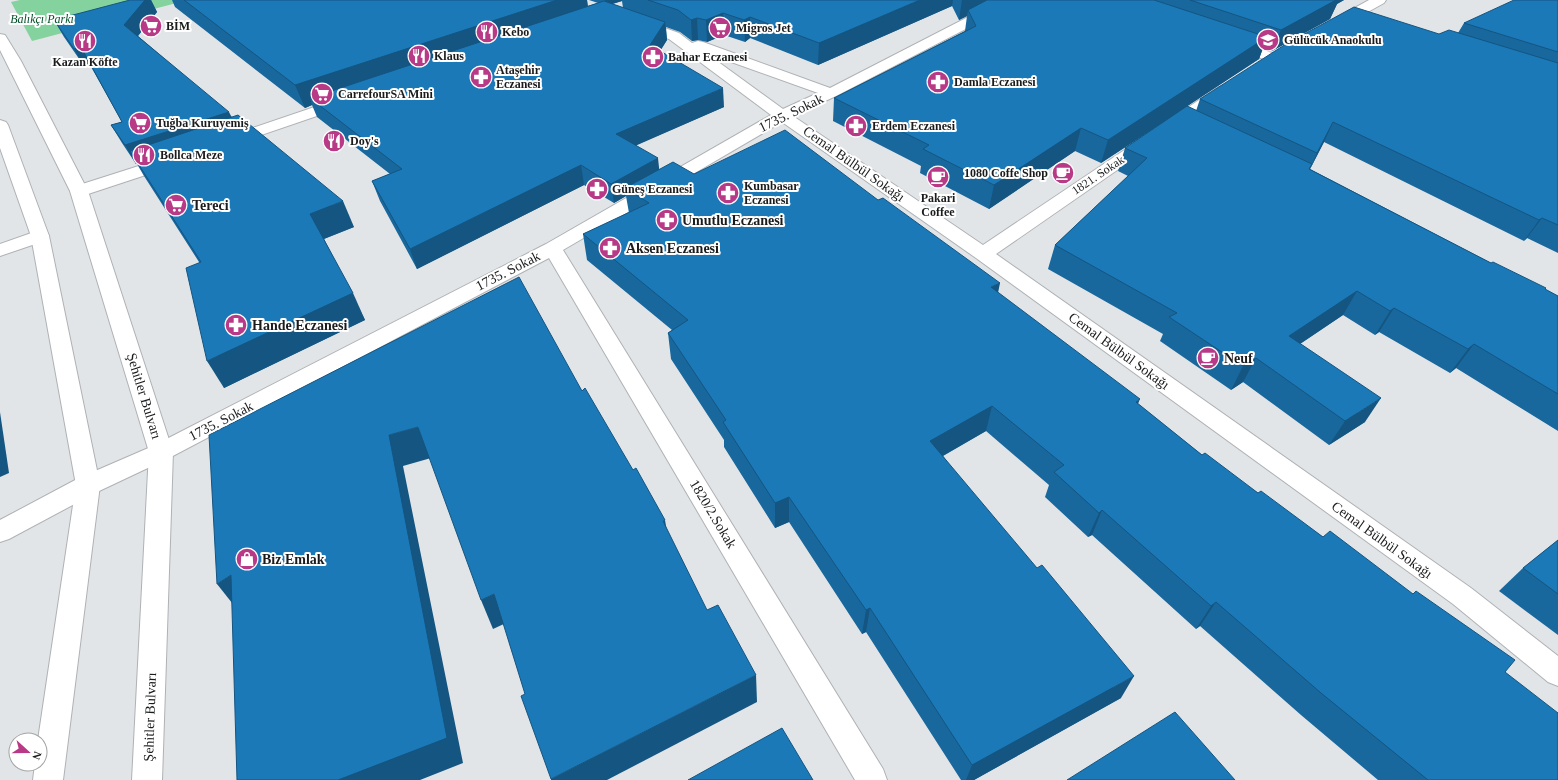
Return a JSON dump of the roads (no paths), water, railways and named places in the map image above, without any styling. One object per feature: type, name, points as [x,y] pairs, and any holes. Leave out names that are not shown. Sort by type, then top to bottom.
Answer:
[{"type":"street","name":"1735. Sokak","points":[[0,532],[88,485],[161,452],[553,248],[782,115],[831,93],[1010,0]]},
{"type":"street","points":[[1320,33],[1379,0]]},
{"type":"street","points":[[1353,15],[1368,20]]},
{"type":"street","name":"Cemal Bülbül Sokağı","points":[[619,17],[831,93]]},
{"type":"street","name":"Cemal Bülbül Sokağı","points":[[674,36],[782,115],[983,254],[1462,596],[1558,673]]},
{"type":"street","name":"Şehitler Bulvarı","points":[[0,38],[14,62],[79,191],[161,452],[147,780]]},
{"type":"street","points":[[1222,40],[1280,54],[1254,70]]},
{"type":"street","name":"1821. Sokak","points":[[983,254],[1178,120],[1235,83]]},
{"type":"street","points":[[215,145],[358,97]]},
{"type":"street","points":[[1178,120],[1200,130]]},
{"type":"street","points":[[1,129],[40,236],[88,485],[48,780]]},
{"type":"street","points":[[79,191],[185,156]]},
{"type":"street","points":[[0,250],[40,236]]},
{"type":"street","name":"1820/2.Sokak","points":[[553,248],[872,780]]},
{"type":"place","name":"BİM","points":[[151,26]]},
{"type":"place","name":"Migros Jet","points":[[720,28]]},
{"type":"place","name":"Kebo","points":[[487,32]]},
{"type":"place","name":"Gülücük Anaokulu","points":[[1268,40]]},
{"type":"place","name":"Kazan Köfte","points":[[85,41]]},
{"type":"place","name":"Klaus","points":[[419,56]]},
{"type":"place","name":"Bahar Eczanesi","points":[[653,57]]},
{"type":"place","name":"Ataşehir Eczanesi","points":[[481,77]]},
{"type":"place","name":"Damla Eczanesi","points":[[938,82]]},
{"type":"place","name":"CarrefourSA Mini","points":[[322,94]]},
{"type":"place","name":"Tuğba Kuruyemiş","points":[[140,123]]},
{"type":"place","name":"Erdem Eczanesi","points":[[856,126]]},
{"type":"place","name":"Doy's","points":[[334,141]]},
{"type":"place","name":"Bollca Meze","points":[[144,155]]},
{"type":"place","name":"1080 Coffe Shop","points":[[1063,173]]},
{"type":"place","name":"Pakari Coffee","points":[[938,177]]},
{"type":"place","name":"Güneş Eczanesi","points":[[597,189]]},
{"type":"place","name":"Kumbasar Eczanesi","points":[[728,193]]},
{"type":"place","name":"Tereci","points":[[176,205]]},
{"type":"place","name":"Umutlu Eczanesi","points":[[667,220]]},
{"type":"place","name":"Aksen Eczanesi","points":[[610,248]]},
{"type":"place","name":"Hande Eczanesi","points":[[236,325]]},
{"type":"place","name":"Neuf","points":[[1208,358]]},
{"type":"place","name":"Biz Emlak","points":[[247,559]]},
{"type":"park label","name":"Balıkçı Parkı","points":[[42,19]]}]
